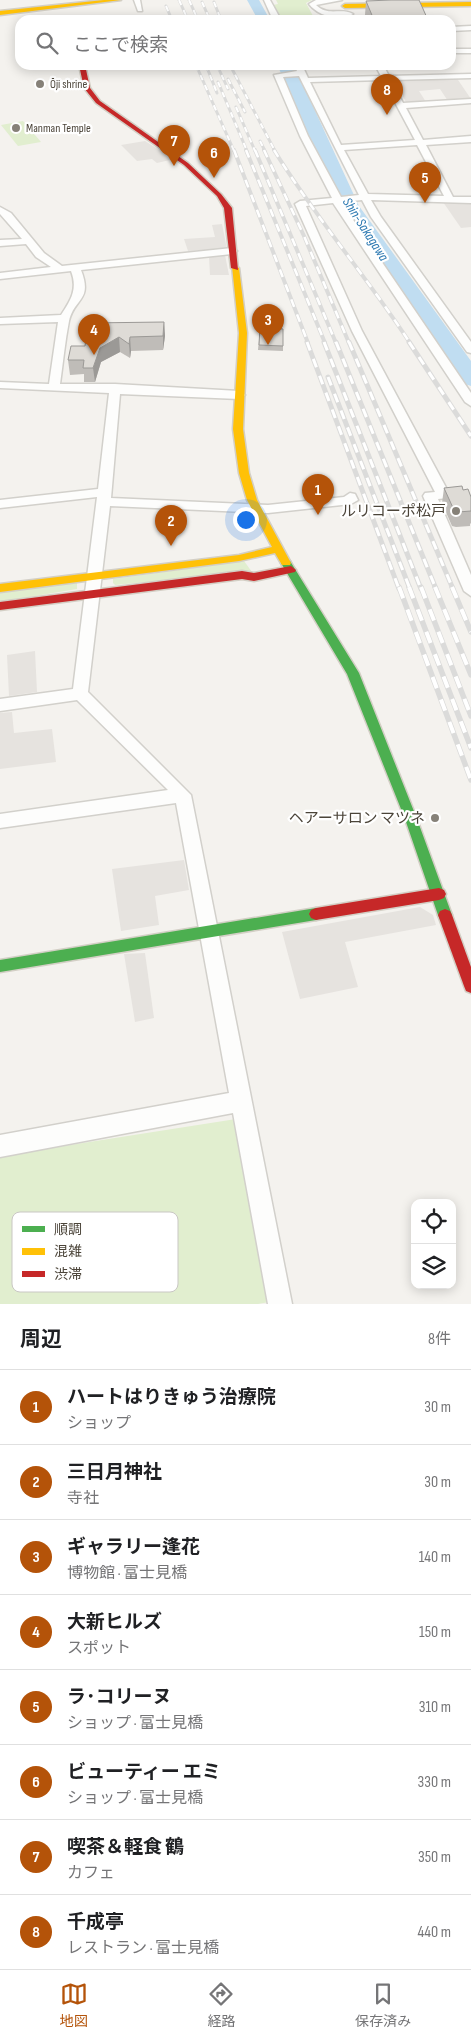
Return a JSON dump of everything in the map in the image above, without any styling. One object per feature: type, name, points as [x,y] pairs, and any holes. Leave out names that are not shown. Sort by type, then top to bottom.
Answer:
[{"type":"street","points":[[0,13],[59,3],[118,0]]},
{"type":"street","points":[[137,0],[140,10]]},
{"type":"street","points":[[267,0],[274,15]]},
{"type":"street","points":[[59,3],[64,15]]},
{"type":"street","points":[[346,8],[471,4]]},
{"type":"street","points":[[456,29],[471,28]]},
{"type":"street","points":[[456,51],[471,51]]},
{"type":"street","points":[[83,70],[86,86],[92,95],[120,119],[189,165],[222,198],[228,208],[243,333],[238,429],[241,455],[256,509],[277,549],[353,674],[439,894],[471,986]]},
{"type":"street","points":[[381,70],[450,199]]},
{"type":"street","points":[[302,73],[362,197],[398,250],[467,337],[471,350]]},
{"type":"street","points":[[471,76],[385,78],[302,73],[278,75],[304,136],[336,200],[471,402]]},
{"type":"street","points":[[400,106],[471,101]]},
{"type":"street","points":[[338,148],[471,139]]},
{"type":"street","points":[[471,200],[362,197],[300,204],[357,331],[447,495],[430,496],[471,591]]},
{"type":"street","points":[[1,212],[40,255],[60,269]]},
{"type":"street","points":[[0,243],[28,241]]},
{"type":"street","points":[[0,276],[232,252]]},
{"type":"street","points":[[54,386],[64,318],[81,292],[81,282],[75,268]]},
{"type":"street","points":[[0,321],[64,318]]},
{"type":"street","points":[[0,385],[115,388],[239,395]]},
{"type":"street","points":[[80,694],[115,388]]},
{"type":"street","points":[[0,504],[104,497],[256,509],[351,500],[350,497]]},
{"type":"street","points":[[0,588],[239,558],[277,549]]},
{"type":"street","points":[[0,606],[242,575],[254,577],[291,570]]},
{"type":"street","points":[[0,705],[80,694]]},
{"type":"street","points":[[80,694],[183,795],[280,1304]]},
{"type":"street","points":[[0,821],[183,795]]},
{"type":"street","points":[[0,966],[439,894]]},
{"type":"street","points":[[0,1146],[241,1101]]},
{"type":"green space","points":[[276,0],[312,0],[306,3],[312,15],[277,15],[273,5],[278,4]]},
{"type":"green space","points":[[23,121],[41,142],[18,146],[1,125]]},
{"type":"green space","points":[[244,561],[252,572],[115,585],[113,583],[113,579]]},
{"type":"green space","points":[[77,583],[77,589],[0,602],[0,591]]},
{"type":"green space","points":[[236,1119],[269,1302],[258,1304],[0,1304],[0,1156]]},
{"type":"shaded area","points":[[456,77],[471,99],[448,101],[440,89],[419,91],[426,102],[407,104],[394,79]]},
{"type":"shaded area","points":[[145,141],[174,159],[157,163],[152,159],[137,161],[121,145]]},
{"type":"shaded area","points":[[443,202],[471,203],[471,227],[461,228]]},
{"type":"shaded area","points":[[222,224],[227,249],[188,251],[184,239],[215,237],[212,225]]},
{"type":"shaded area","points":[[225,255],[229,275],[210,275],[209,257]]},
{"type":"shaded area","points":[[35,651],[37,692],[9,696],[7,655]]},
{"type":"shaded area","points":[[12,712],[14,733],[52,729],[56,762],[0,769],[0,713]]},
{"type":"shaded area","points":[[184,860],[189,890],[155,896],[159,925],[121,931],[112,869]]},
{"type":"shaded area","points":[[420,907],[433,915],[436,925],[345,942],[358,987],[300,999],[282,932]]},
{"type":"shaded area","points":[[145,953],[154,1018],[135,1022],[124,954]]},
{"type":"water","points":[[247,0],[259,0],[267,15],[255,15]]},
{"type":"water","points":[[280,70],[293,70],[318,121],[305,121]]},
{"type":"building","points":[[419,0],[426,15],[372,15],[366,1]]},
{"type":"building","points":[[164,322],[163,336],[130,337],[129,344],[119,337],[100,348],[93,368],[83,368],[84,360],[68,360],[71,346],[85,346],[88,323]]},
{"type":"building","points":[[260,327],[283,329],[283,346],[259,345]]},
{"type":"building","points":[[462,486],[463,490],[468,489],[471,497],[471,511],[458,512],[454,510],[444,488]]},
{"type":"waterway","name":"Shin-Sakagawa","points":[[288,70],[349,207],[471,378]]},
{"type":"railway","points":[[179,0],[186,15]]},
{"type":"railway","points":[[189,0],[196,15]]},
{"type":"railway","points":[[202,2],[208,15]]},
{"type":"railway","points":[[214,2],[219,15]]},
{"type":"railway","points":[[166,6],[170,15]]},
{"type":"railway","points":[[198,70],[234,151]]},
{"type":"railway","points":[[208,70],[217,93]]},
{"type":"railway","points":[[219,70],[228,89]]},
{"type":"railway","points":[[233,70],[275,151]]},
{"type":"railway","points":[[228,79],[245,112]]},
{"type":"railway","points":[[218,82],[247,151]]},
{"type":"railway","points":[[236,107],[255,151]]},
{"type":"railway","points":[[260,141],[265,151]]},
{"type":"railway","points":[[234,150],[308,343]]},
{"type":"railway","points":[[246,150],[325,343]]},
{"type":"railway","points":[[255,150],[336,343]]},
{"type":"railway","points":[[264,150],[304,236],[349,343]]},
{"type":"railway","points":[[274,150],[306,199],[410,343]]},
{"type":"railway","points":[[307,342],[399,589]]},
{"type":"railway","points":[[324,342],[421,589]]},
{"type":"railway","points":[[336,342],[436,589]]},
{"type":"railway","points":[[349,342],[453,589]]},
{"type":"railway","points":[[409,342],[471,436]]},
{"type":"railway","points":[[328,377],[410,589]]},
{"type":"railway","points":[[399,587],[471,780]]},
{"type":"railway","points":[[409,587],[471,748]]},
{"type":"railway","points":[[421,587],[471,716]]},
{"type":"railway","points":[[435,587],[471,675]]},
{"type":"railway","points":[[452,587],[471,632]]},
{"type":"traffic: fast","points":[[286,563],[353,673],[411,819],[445,915]]},
{"type":"traffic: fast","points":[[0,966],[316,914]]},
{"type":"traffic: slow","points":[[0,13],[118,0]]},
{"type":"traffic: slow","points":[[345,6],[471,4]]},
{"type":"traffic: slow","points":[[235,268],[243,333],[238,429],[244,473],[252,500],[286,563]]},
{"type":"traffic: slow","points":[[0,588],[239,558],[277,549]]},
{"type":"traffic: jam","points":[[83,70],[87,88],[98,102],[186,164],[219,195],[228,208],[235,268]]},
{"type":"traffic: jam","points":[[0,606],[242,575],[254,577],[291,570]]},
{"type":"traffic: jam","points":[[316,914],[439,894]]},
{"type":"traffic: jam","points":[[445,915],[471,986]]},
{"type":"place","name":"Ōji shrine","points":[[40,84]]},
{"type":"place","name":"千成亭","points":[[387,115]]},
{"type":"place","name":"Manman Temple","points":[[16,128]]},
{"type":"place","name":"喫茶＆軽食 鶴","points":[[174,166]]},
{"type":"place","name":"ビューティー エミ","points":[[214,178]]},
{"type":"place","name":"ラ･コリーヌ","points":[[425,203]]},
{"type":"place","name":"ギャラリー逢花","points":[[268,345]]},
{"type":"place","name":"大新ヒルズ","points":[[94,355]]},
{"type":"place","name":"ルリコーポ松戸","points":[[456,511]]},
{"type":"place","name":"ハートはりきゅう治療院","points":[[318,515]]},
{"type":"place","name":"三日月神社","points":[[171,546]]},
{"type":"place","name":"ヘアーサロン マツネ","points":[[435,818]]}]
